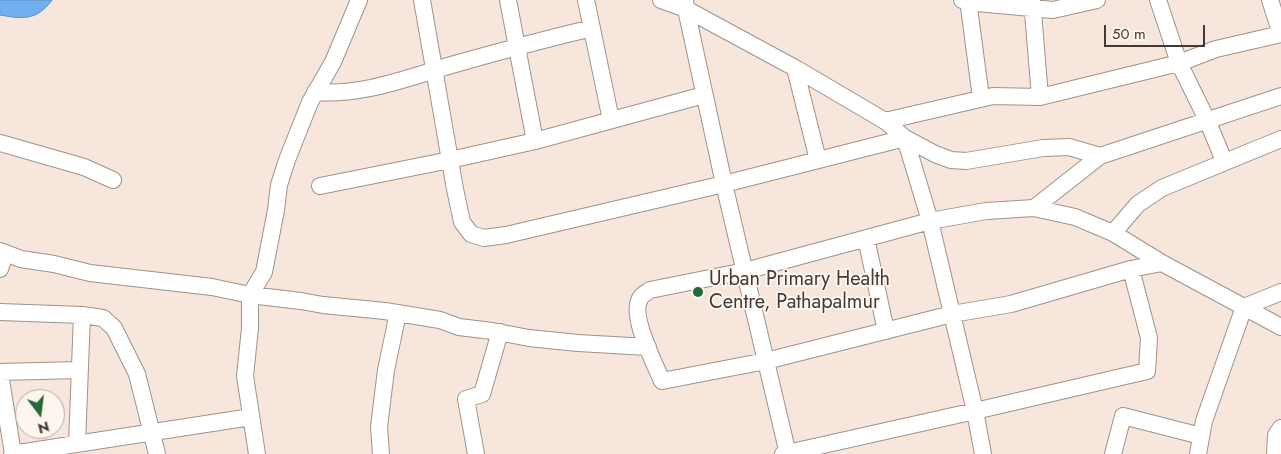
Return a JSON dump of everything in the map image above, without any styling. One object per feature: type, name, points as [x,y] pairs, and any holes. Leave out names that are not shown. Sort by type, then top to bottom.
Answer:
[{"type":"street","points":[[257,454],[245,376],[250,328],[250,295],[264,272],[279,185],[287,160],[315,92],[333,62],[359,0]]},
{"type":"street","points":[[422,0],[462,222],[472,234],[484,238],[524,231],[724,184],[905,138]]},
{"type":"street","points":[[508,0],[535,141]]},
{"type":"street","points":[[586,0],[611,120]]},
{"type":"street","points":[[661,0],[686,5],[885,121],[905,138],[951,160],[966,161],[1027,150],[1070,147],[1100,156]]},
{"type":"street","points":[[962,0],[977,3],[1032,4],[1053,10],[1097,0]]},
{"type":"street","points":[[968,0],[981,98]]},
{"type":"street","points":[[1158,0],[1180,63],[1224,161]]},
{"type":"street","points":[[885,121],[993,96],[1040,97],[1180,63],[1216,49],[1281,34],[1270,0]]},
{"type":"street","points":[[1032,4],[1040,97]]},
{"type":"street","points":[[686,5],[704,95],[786,454],[1147,371],[1149,338],[1131,269]]},
{"type":"street","points":[[315,92],[336,94],[400,82],[517,46],[592,28]]},
{"type":"street","points":[[795,68],[818,160]]},
{"type":"street","points":[[320,186],[535,141],[704,95]]},
{"type":"street","points":[[1034,208],[1100,156],[1208,122],[1281,96]]},
{"type":"street","points":[[905,138],[930,221],[976,411],[983,454]]},
{"type":"street","points":[[1113,233],[1138,204],[1162,188],[1281,139]]},
{"type":"street","points":[[0,143],[84,167],[113,180]]},
{"type":"street","points":[[1162,263],[1131,269],[1011,304],[952,314],[766,361],[662,381],[638,323],[637,308],[640,297],[650,290],[745,271],[930,221],[986,211],[1034,208],[1075,217],[1113,233],[1162,263],[1281,327]]},
{"type":"street","points":[[866,238],[886,331]]},
{"type":"street","points":[[0,269],[2,252],[21,259],[54,264],[90,273],[212,287],[250,295],[398,313],[440,320],[459,327],[500,332],[528,338],[578,343],[648,346]]},
{"type":"street","points":[[1198,454],[1204,422],[1244,307],[1281,292]]},
{"type":"street","points":[[0,312],[82,315],[103,318],[114,328],[137,374],[157,454]]},
{"type":"street","points":[[381,454],[378,427],[386,370],[398,313]]},
{"type":"street","points":[[78,444],[82,315]]},
{"type":"street","points":[[476,454],[466,399],[482,394],[500,332]]},
{"type":"street","points":[[79,370],[0,373],[13,454],[251,417]]},
{"type":"street","points":[[1113,454],[1123,416],[1201,436]]},
{"type":"street","points":[[1275,454],[1276,435],[1281,428]]},
{"type":"water","points":[[0,0],[52,0],[41,12],[22,18],[0,15]]},
{"type":"place","name":"Urban Primary Health Centre, Pathapalmur","points":[[698,292]]}]
